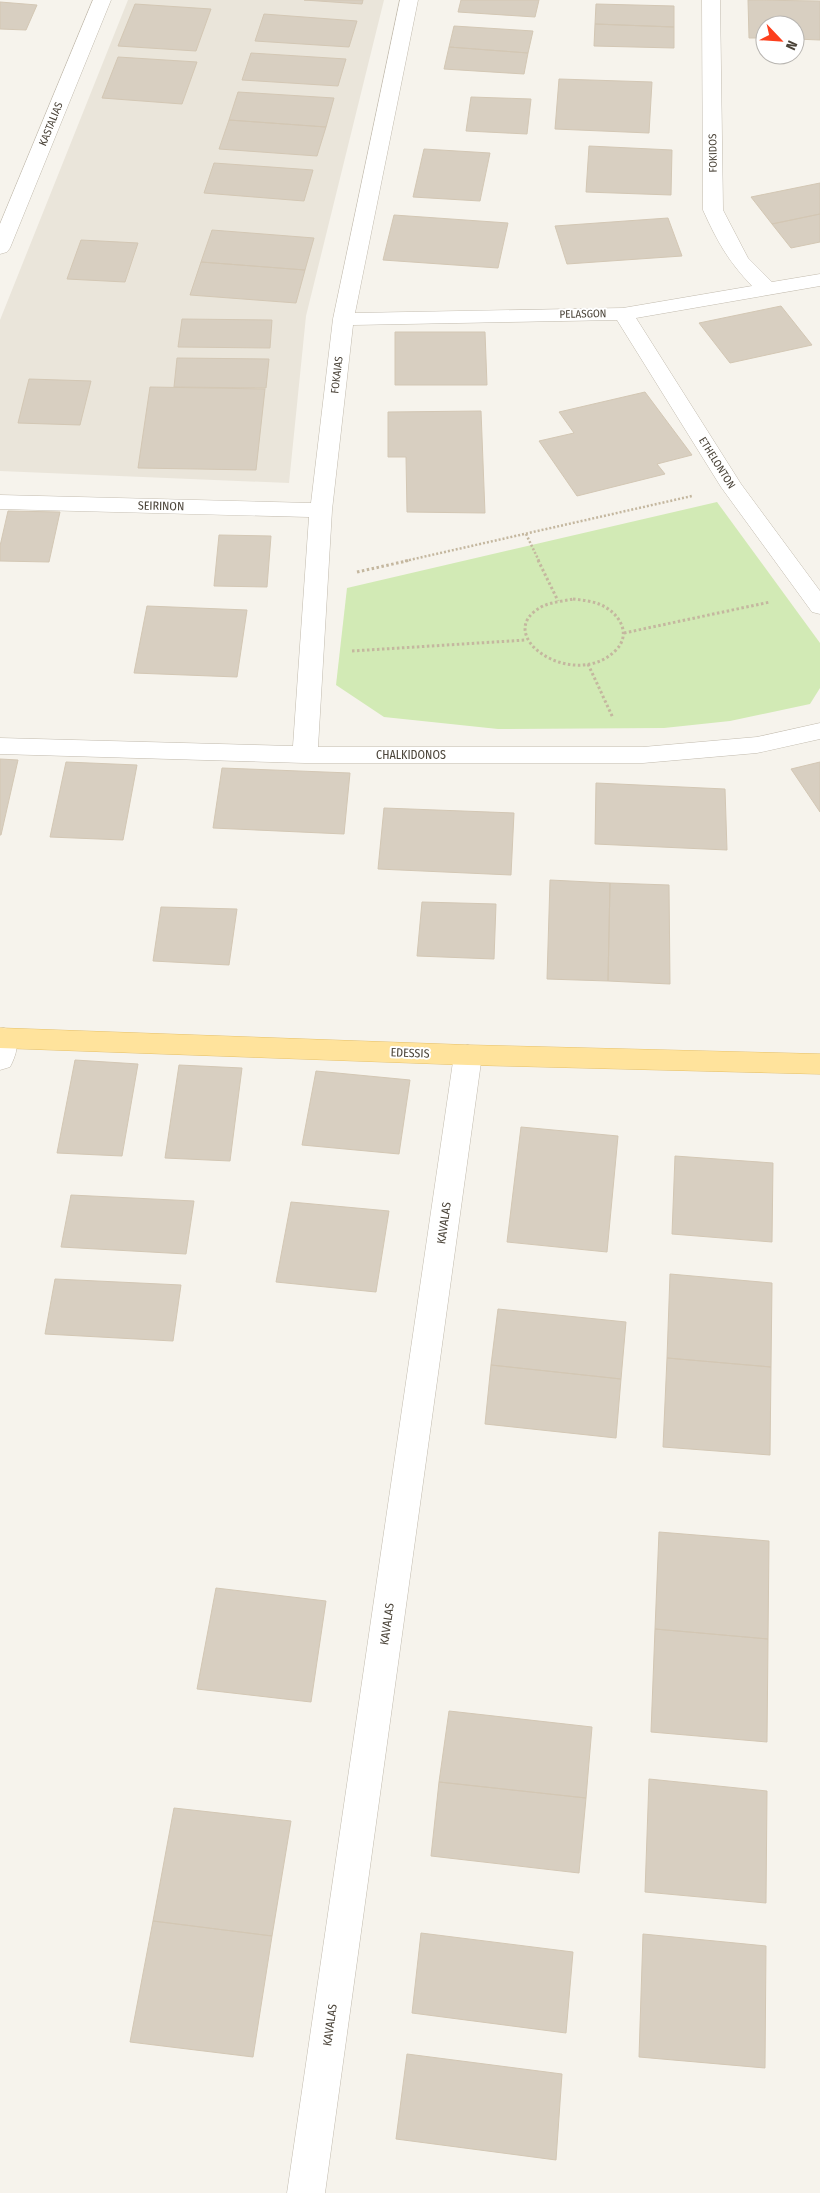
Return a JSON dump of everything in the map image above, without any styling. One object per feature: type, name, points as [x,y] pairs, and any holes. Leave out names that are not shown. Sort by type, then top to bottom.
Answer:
[{"type":"main road","name":"EDESSIS","points":[[1,1045],[820,1064]]},
{"type":"street","name":"KASTALIAS","points":[[0,248],[102,0]]},
{"type":"street","name":"FOKAIAS","points":[[305,756],[321,510],[343,319],[409,0]]},
{"type":"street","name":"FOKIDOS","points":[[711,0],[713,210],[726,238],[740,261],[767,288]]},
{"type":"street","name":"PELASGON","points":[[343,319],[624,314],[820,280]]},
{"type":"street","name":"ETHELONTON","points":[[624,314],[732,487],[815,600]]},
{"type":"street","name":"SEIRINON","points":[[0,502],[321,510]]},
{"type":"street","name":"CHALKIDONOS","points":[[0,746],[305,756],[631,756],[757,745],[820,731]]},
{"type":"street","name":"KAVALAS","points":[[306,2193],[468,1056]]},
{"type":"path","points":[[316,581],[732,487]]},
{"type":"path","points":[[526,534],[558,601]]},
{"type":"path","points":[[573,599],[603,606],[614,613],[621,622],[624,633],[623,643],[615,653],[603,660],[588,664],[568,665],[550,660],[535,652],[526,640],[524,628],[529,616],[541,606],[558,601],[573,599]]},
{"type":"path","points":[[624,633],[815,600]]},
{"type":"path","points":[[312,653],[526,640]]},
{"type":"path","points":[[588,664],[631,756]]},
{"type":"shaded area","points":[[128,0],[384,0],[306,316],[289,483],[0,471],[0,320]]},
{"type":"green space","points":[[717,502],[820,643],[820,688],[810,704],[730,721],[664,728],[498,729],[384,717],[336,685],[347,588]]},
{"type":"building","points":[[304,0],[363,0],[362,4]]},
{"type":"building","points":[[461,0],[539,0],[535,17],[458,12]]},
{"type":"building","points":[[748,0],[820,1],[820,40],[805,39],[805,15],[755,15],[755,38],[749,38]]},
{"type":"building","points":[[0,2],[37,5],[26,30],[0,29]]},
{"type":"building","points":[[135,4],[211,9],[196,51],[118,46]]},
{"type":"building","points":[[596,4],[674,6],[674,27],[595,24]]},
{"type":"building","points":[[264,14],[357,21],[349,47],[255,41]]},
{"type":"building","points":[[595,24],[674,27],[674,48],[594,46]]},
{"type":"building","points":[[454,26],[533,31],[528,53],[449,47]]},
{"type":"building","points":[[449,47],[528,53],[524,74],[444,69]]},
{"type":"building","points":[[251,53],[346,59],[338,86],[242,80]]},
{"type":"building","points":[[118,57],[197,62],[182,104],[102,98]]},
{"type":"building","points":[[559,79],[652,82],[649,133],[555,129]]},
{"type":"building","points":[[238,92],[334,98],[326,127],[229,120]]},
{"type":"building","points":[[471,97],[531,99],[527,134],[466,131]]},
{"type":"building","points":[[229,120],[326,127],[317,156],[219,149]]},
{"type":"building","points":[[589,146],[672,150],[671,195],[586,192]]},
{"type":"building","points":[[424,149],[490,153],[480,201],[413,197]]},
{"type":"building","points":[[214,163],[313,170],[304,201],[204,193]]},
{"type":"building","points":[[820,183],[820,214],[772,224],[751,197]]},
{"type":"building","points":[[820,214],[820,242],[791,248],[772,224]]},
{"type":"building","points":[[394,215],[508,223],[498,268],[383,260]]},
{"type":"building","points":[[668,218],[682,256],[567,264],[555,226]]},
{"type":"building","points":[[212,230],[314,238],[305,270],[201,262]]},
{"type":"building","points":[[81,240],[138,243],[125,282],[67,279]]},
{"type":"building","points":[[201,262],[305,270],[296,303],[190,295]]},
{"type":"building","points":[[781,306],[812,345],[730,363],[699,323]]},
{"type":"building","points":[[182,319],[272,320],[270,348],[178,347]]},
{"type":"building","points":[[395,332],[485,332],[487,385],[395,385]]},
{"type":"building","points":[[177,358],[269,359],[266,388],[174,387]]},
{"type":"building","points":[[29,379],[91,381],[80,425],[18,423]]},
{"type":"building","points":[[150,387],[265,389],[256,470],[138,468]]},
{"type":"building","points":[[645,392],[692,455],[657,464],[665,474],[577,496],[539,441],[574,433],[559,412]]},
{"type":"building","points":[[481,411],[485,513],[407,512],[406,457],[388,457],[388,412]]},
{"type":"building","points":[[8,511],[60,512],[49,562],[0,561],[0,546]]},
{"type":"building","points":[[219,535],[271,536],[267,587],[214,586]]},
{"type":"building","points":[[147,606],[247,610],[237,677],[134,673]]},
{"type":"building","points":[[0,759],[18,760],[1,835],[0,835]]},
{"type":"building","points":[[66,762],[137,765],[123,840],[50,837]]},
{"type":"building","points":[[820,762],[820,812],[791,769]]},
{"type":"building","points":[[222,768],[350,773],[344,834],[213,828]]},
{"type":"building","points":[[596,783],[725,789],[727,850],[595,844]]},
{"type":"building","points":[[384,808],[514,813],[511,875],[378,869]]},
{"type":"building","points":[[550,880],[610,883],[608,981],[547,979]]},
{"type":"building","points":[[610,883],[669,885],[670,984],[608,981]]},
{"type":"building","points":[[422,902],[496,904],[494,959],[417,956]]},
{"type":"building","points":[[161,907],[237,909],[229,965],[153,961]]},
{"type":"building","points":[[75,1060],[138,1064],[122,1156],[57,1153]]},
{"type":"building","points":[[179,1065],[242,1068],[230,1161],[165,1158]]},
{"type":"building","points":[[316,1071],[410,1080],[399,1154],[302,1145]]},
{"type":"building","points":[[521,1127],[618,1136],[607,1252],[507,1242]]},
{"type":"building","points":[[675,1156],[773,1163],[772,1242],[672,1234]]},
{"type":"building","points":[[71,1195],[194,1201],[186,1254],[61,1247]]},
{"type":"building","points":[[291,1202],[389,1211],[376,1292],[276,1282]]},
{"type":"building","points":[[670,1274],[772,1283],[771,1367],[667,1358]]},
{"type":"building","points":[[55,1279],[181,1285],[173,1341],[45,1334]]},
{"type":"building","points":[[498,1309],[626,1322],[621,1379],[491,1365]]},
{"type":"building","points":[[667,1358],[771,1367],[770,1455],[663,1447]]},
{"type":"building","points":[[491,1365],[621,1379],[616,1438],[485,1424]]},
{"type":"building","points":[[659,1532],[769,1541],[768,1639],[655,1629]]},
{"type":"building","points":[[216,1588],[326,1601],[311,1702],[197,1689]]},
{"type":"building","points":[[655,1629],[768,1639],[767,1742],[651,1732]]},
{"type":"building","points":[[449,1711],[592,1727],[586,1798],[439,1782]]},
{"type":"building","points":[[649,1779],[767,1791],[766,1903],[645,1892]]},
{"type":"building","points":[[439,1782],[586,1798],[579,1873],[431,1856]]},
{"type":"building","points":[[174,1808],[291,1821],[272,1936],[153,1921]]},
{"type":"building","points":[[153,1921],[272,1936],[253,2057],[130,2042]]},
{"type":"building","points":[[421,1933],[573,1952],[566,2033],[412,2013]]},
{"type":"building","points":[[643,1934],[766,1946],[765,2068],[639,2057]]},
{"type":"building","points":[[407,2054],[562,2074],[556,2160],[396,2139]]}]
